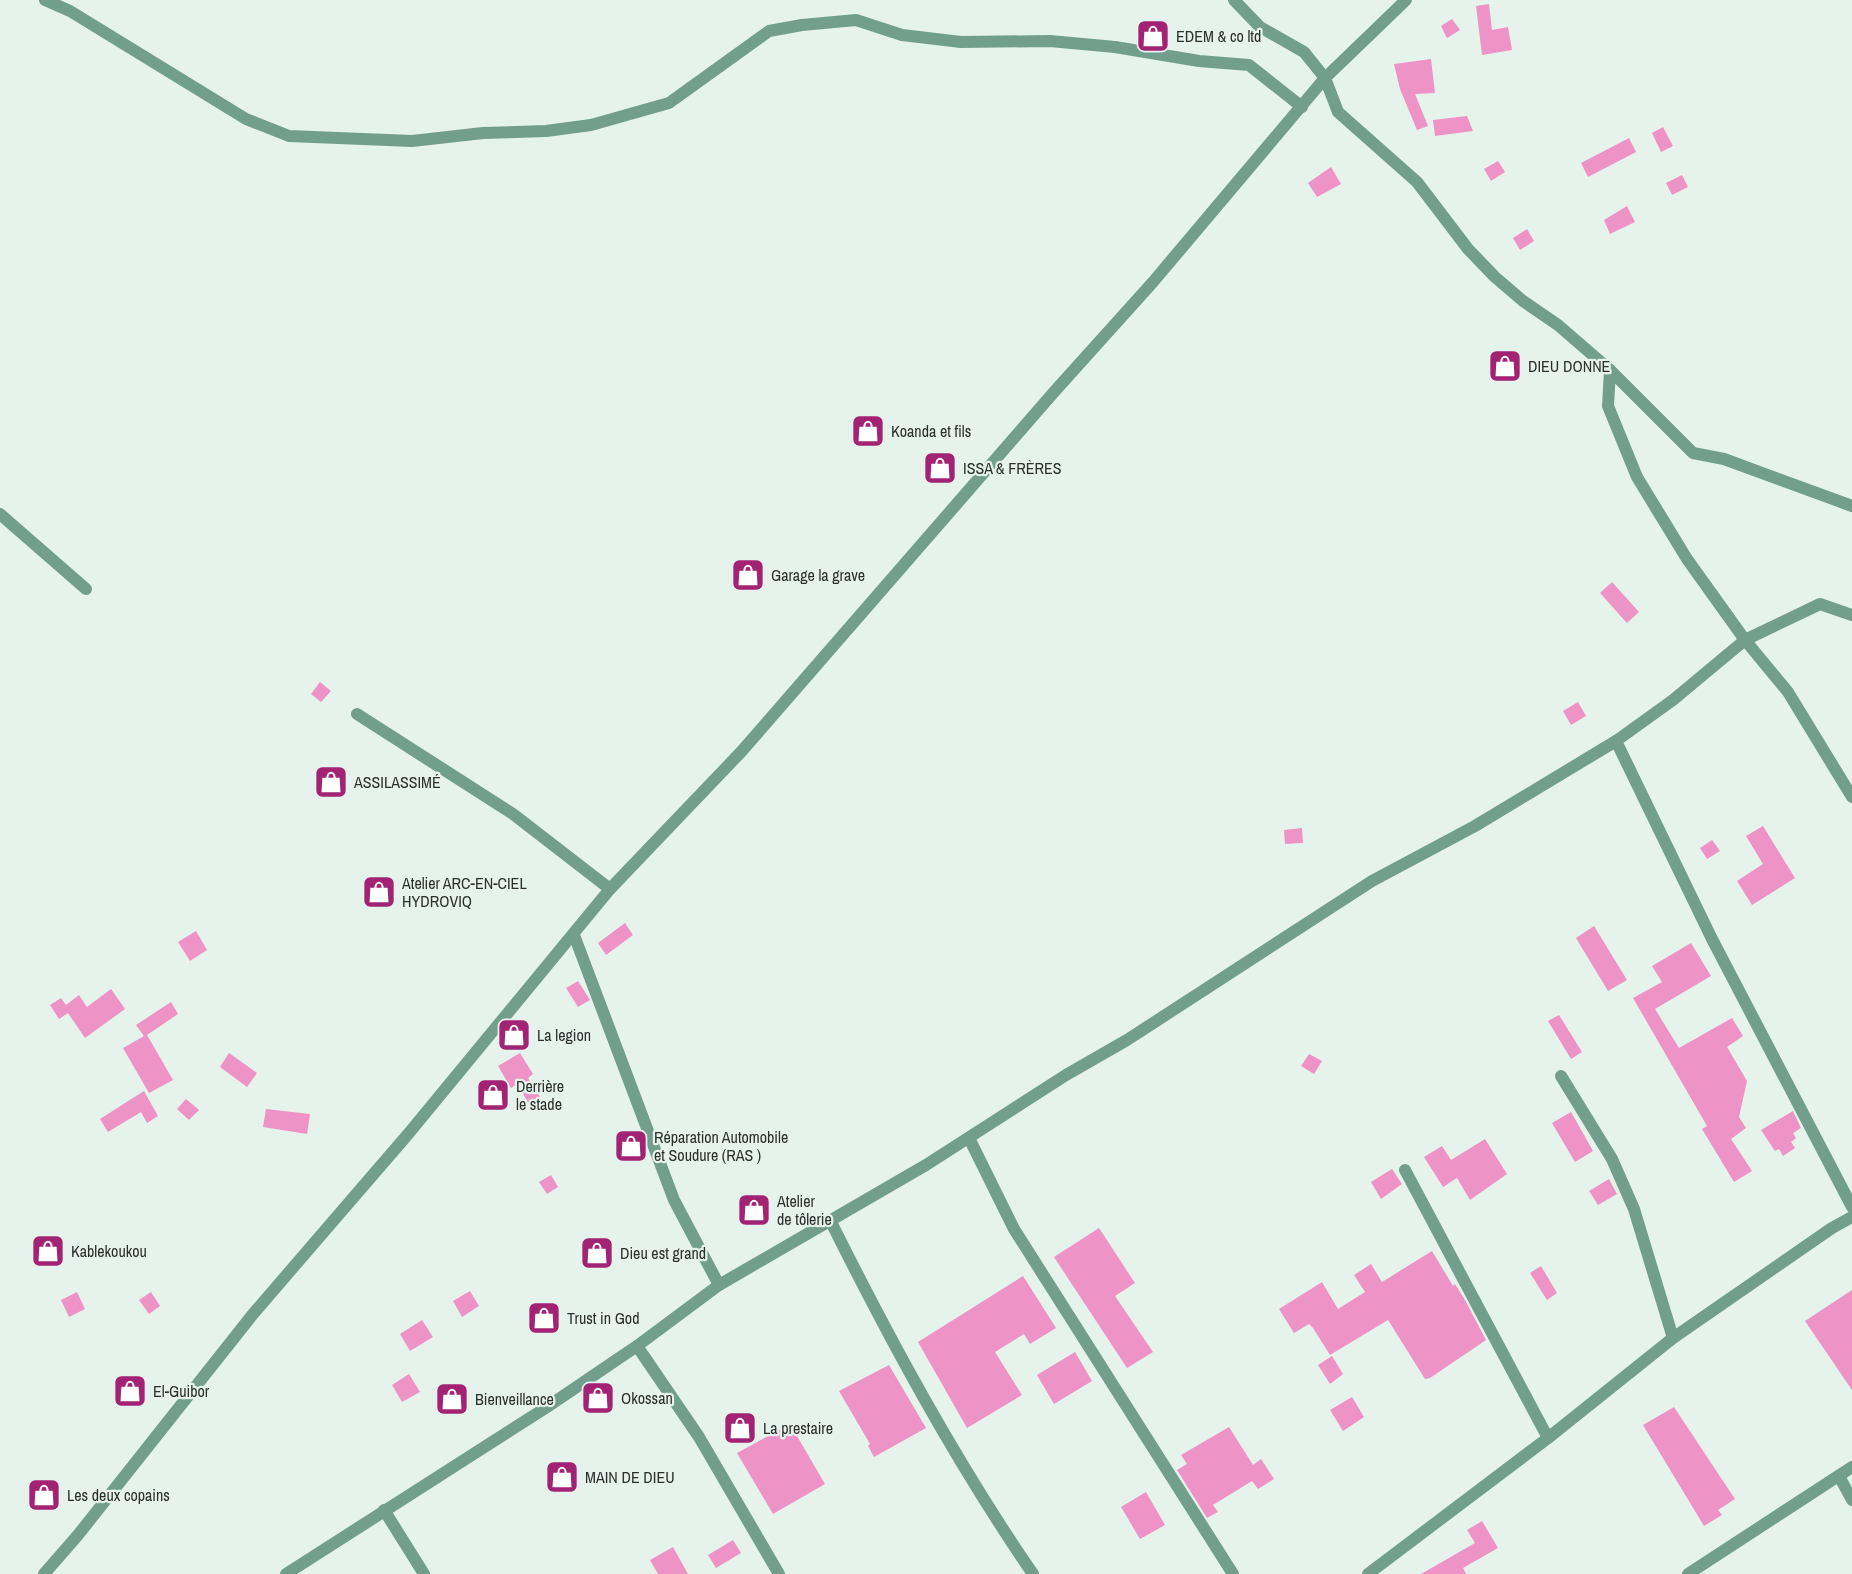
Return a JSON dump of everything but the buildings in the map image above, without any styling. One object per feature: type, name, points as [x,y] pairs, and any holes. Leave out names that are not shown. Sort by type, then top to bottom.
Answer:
[{"type":"street","points":[[45,0],[70,11],[246,119],[289,136],[412,141],[483,133],[546,131],[591,125],[669,103],[769,31],[801,25],[856,20],[902,35],[961,42],[1050,41],[1115,47],[1199,61],[1249,65],[1302,107]]},
{"type":"street","points":[[1234,0],[1260,27],[1304,52],[1325,78],[1338,112],[1417,182],[1468,249],[1523,301],[1558,325],[1610,370],[1693,453],[1724,459],[1852,506]]},
{"type":"street","points":[[44,1574],[78,1535],[253,1314],[409,1133],[610,889],[741,752],[1054,392],[1153,282],[1325,78],[1406,0]]},
{"type":"street","points":[[1610,370],[1608,406],[1637,477],[1687,559],[1745,640],[1788,692],[1852,797]]},
{"type":"street","points":[[0,514],[86,589]]},
{"type":"street","points":[[286,1574],[637,1346],[719,1285],[831,1222],[969,1138],[1180,1006],[1372,881],[1475,826],[1616,741],[1673,700],[1745,640],[1820,604],[1852,615]]},
{"type":"street","points":[[357,714],[513,814],[610,889]]},
{"type":"street","points":[[1616,741],[1712,939],[1852,1207]]},
{"type":"street","points":[[574,935],[674,1200],[719,1285]]},
{"type":"street","points":[[1561,1076],[1612,1159],[1634,1209],[1673,1338]]},
{"type":"street","points":[[969,1138],[1014,1229],[1233,1574]]},
{"type":"street","points":[[1405,1170],[1548,1438]]},
{"type":"street","points":[[1368,1574],[1548,1438],[1673,1338],[1832,1228],[1852,1217]]},
{"type":"street","points":[[831,1222],[896,1351],[984,1503],[1033,1574]]},
{"type":"street","points":[[637,1346],[699,1437],[779,1574]]},
{"type":"street","points":[[1688,1574],[1852,1467]]},
{"type":"street","points":[[1839,1476],[1852,1500]]},
{"type":"street","points":[[384,1510],[424,1574]]},
{"type":"place","name":"EDEM & co ltd","points":[[1153,36]]},
{"type":"place","name":"DIEU DONNE","points":[[1505,366]]},
{"type":"place","name":"Koanda et fils","points":[[868,431]]},
{"type":"place","name":"ISSA & FRÈRES","points":[[940,468]]},
{"type":"place","name":"Garage la grave","points":[[748,575]]},
{"type":"place","name":"ASSILASSIMÉ","points":[[331,782]]},
{"type":"place","name":"Atelier ARC-EN-CIEL HYDROVIQ","points":[[379,892]]},
{"type":"place","name":"La legion","points":[[514,1035]]},
{"type":"place","name":"Derrière le stade","points":[[493,1095]]},
{"type":"place","name":"Réparation Automobile et Soudure (RAS )","points":[[631,1146]]},
{"type":"place","name":"Atelier de tôlerie","points":[[754,1210]]},
{"type":"place","name":"Kablekoukou","points":[[48,1251]]},
{"type":"place","name":"Dieu est grand","points":[[597,1253]]},
{"type":"place","name":"Trust in God","points":[[544,1318]]},
{"type":"place","name":"El-Guibor","points":[[130,1391]]},
{"type":"place","name":"Okossan","points":[[598,1398]]},
{"type":"place","name":"Bienveillance","points":[[452,1399]]},
{"type":"place","name":"La prestaire","points":[[740,1428]]},
{"type":"place","name":"MAIN DE DIEU","points":[[562,1477]]},
{"type":"place","name":"Les deux copains","points":[[44,1495]]}]
